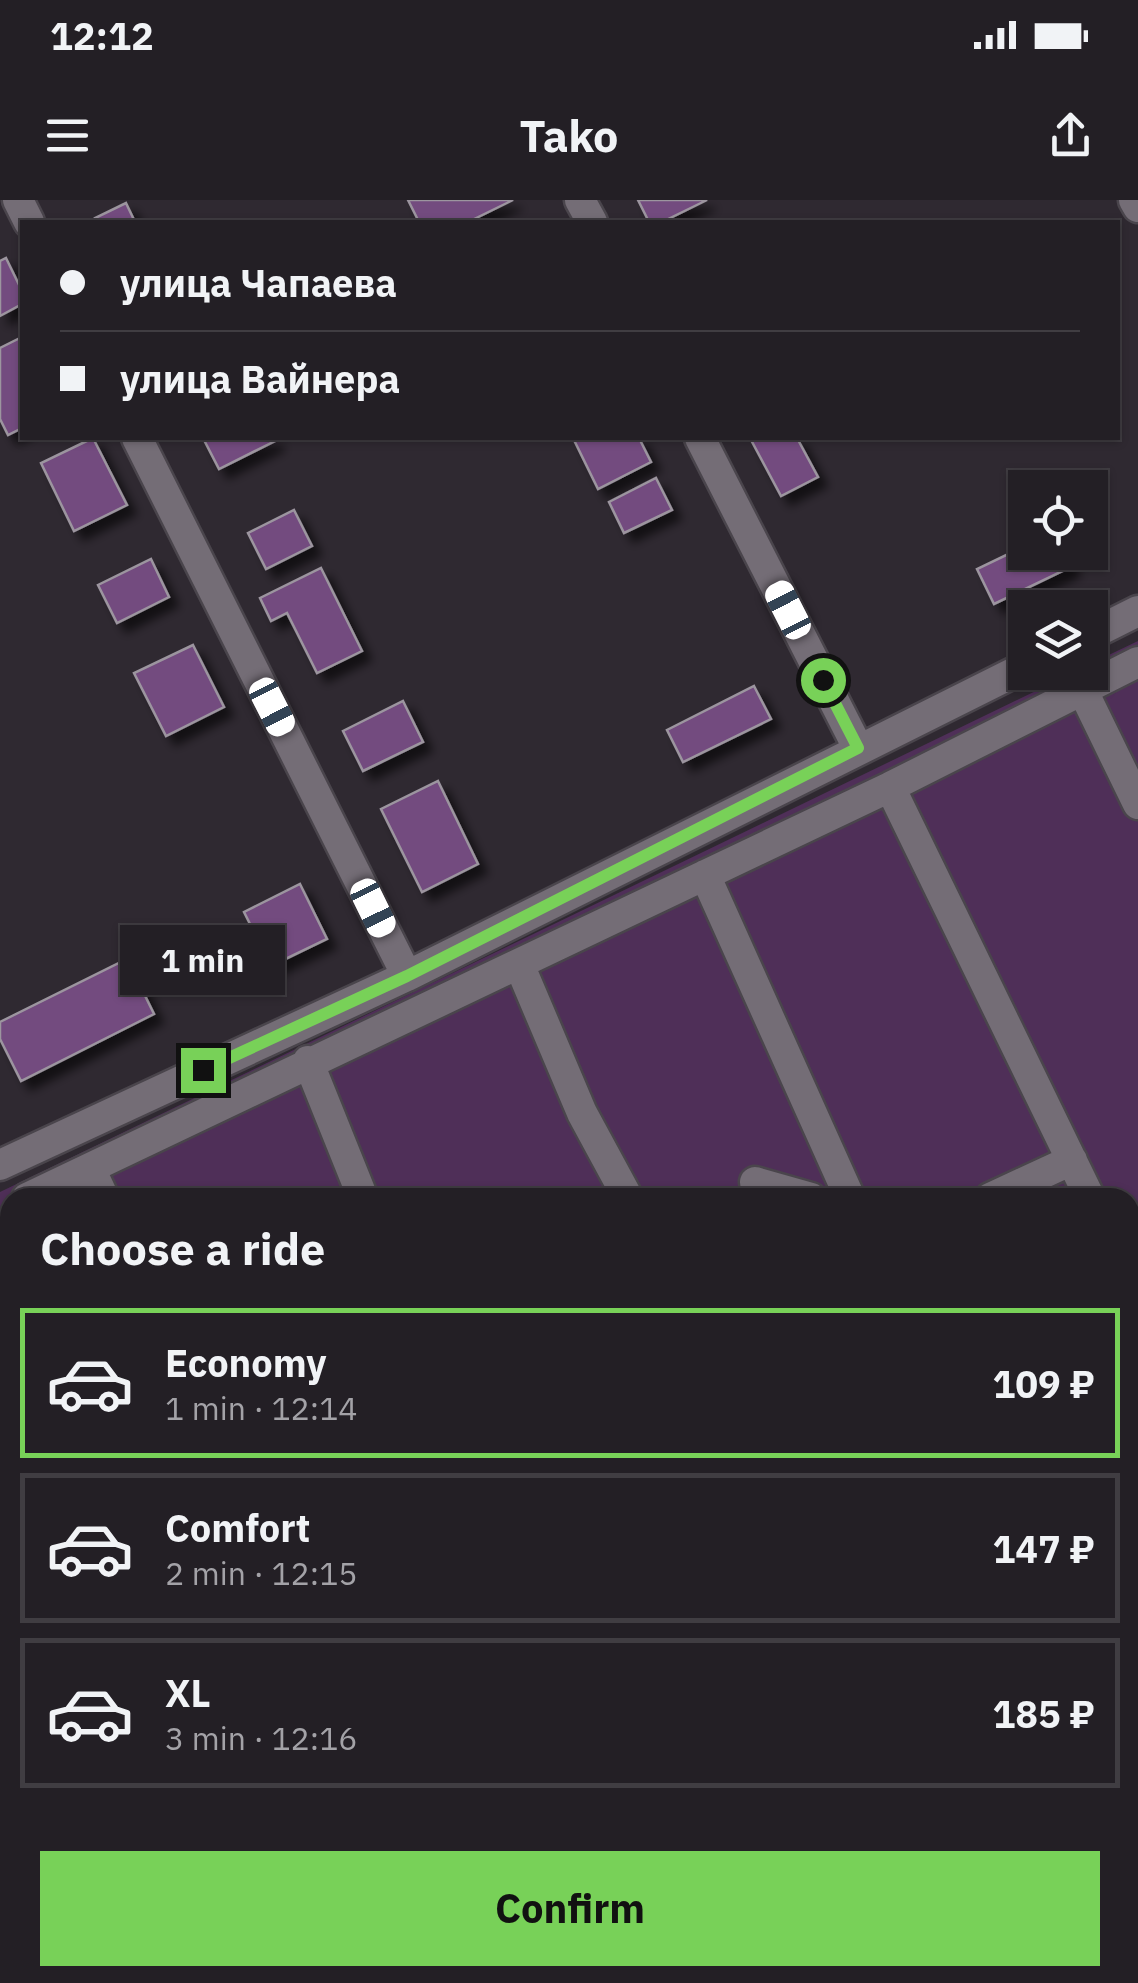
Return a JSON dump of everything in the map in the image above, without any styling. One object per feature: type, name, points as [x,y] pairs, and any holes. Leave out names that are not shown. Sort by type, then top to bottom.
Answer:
[{"type":"street","points":[[1134,200],[1138,207]]},
{"type":"street","points":[[138,440],[407,976]]},
{"type":"street","points":[[701,440],[858,748]]},
{"type":"street","points":[[1108,626],[1138,611]]},
{"type":"street","points":[[1108,676],[1138,662]]},
{"type":"street","points":[[0,1165],[407,976],[1008,674]]},
{"type":"street","points":[[47,1188],[890,788],[1080,690]]},
{"type":"street","points":[[1082,690],[1138,804]]},
{"type":"street","points":[[890,788],[1085,1188]]},
{"type":"street","points":[[705,875],[846,1188]]},
{"type":"street","points":[[519,964],[582,1113],[623,1188]]},
{"type":"street","points":[[308,1061],[360,1188]]},
{"type":"street","points":[[1012,1188],[1072,1160]]},
{"type":"street","points":[[90,1168],[99,1188]]},
{"type":"street","points":[[755,1182],[776,1188]]},
{"type":"shaded area","points":[[1138,641],[1138,1188],[8,1188],[1038,690],[1108,690],[1108,655]]},
{"type":"building","points":[[408,200],[513,200],[472,220],[418,220]]},
{"type":"building","points":[[638,200],[707,200],[666,220],[648,220]]},
{"type":"building","points":[[126,203],[134,220],[96,220]]},
{"type":"building","points":[[6,258],[20,287],[20,305],[0,316],[0,261]]},
{"type":"building","points":[[20,338],[20,429],[8,435],[0,419],[0,348]]},
{"type":"building","points":[[94,440],[127,505],[74,531],[41,463]]},
{"type":"building","points":[[204,440],[275,440],[275,441],[219,469]]},
{"type":"building","points":[[574,440],[640,440],[651,462],[598,489]]},
{"type":"building","points":[[751,440],[798,440],[818,477],[781,496]]},
{"type":"building","points":[[656,478],[672,510],[624,533],[609,502]]},
{"type":"building","points":[[294,510],[312,546],[266,569],[248,533]]},
{"type":"building","points":[[1008,554],[1008,570],[1065,570],[1023,590],[1008,590],[1008,597],[994,604],[977,569]]},
{"type":"building","points":[[151,559],[169,597],[117,623],[98,585]]},
{"type":"building","points":[[321,568],[362,651],[317,673],[287,613],[271,621],[260,598]]},
{"type":"building","points":[[193,645],[224,707],[166,736],[134,673]]},
{"type":"building","points":[[754,686],[771,719],[683,762],[667,730]]},
{"type":"building","points":[[403,701],[423,742],[363,771],[343,731]]},
{"type":"building","points":[[438,781],[478,864],[422,892],[381,809]]},
{"type":"building","points":[[300,884],[327,939],[271,966],[244,912]]},
{"type":"building","points":[[127,959],[154,1014],[21,1081],[0,1039],[0,1022]]},
{"type":"route","points":[[203,1070],[407,976],[858,748],[823,680]]}]
